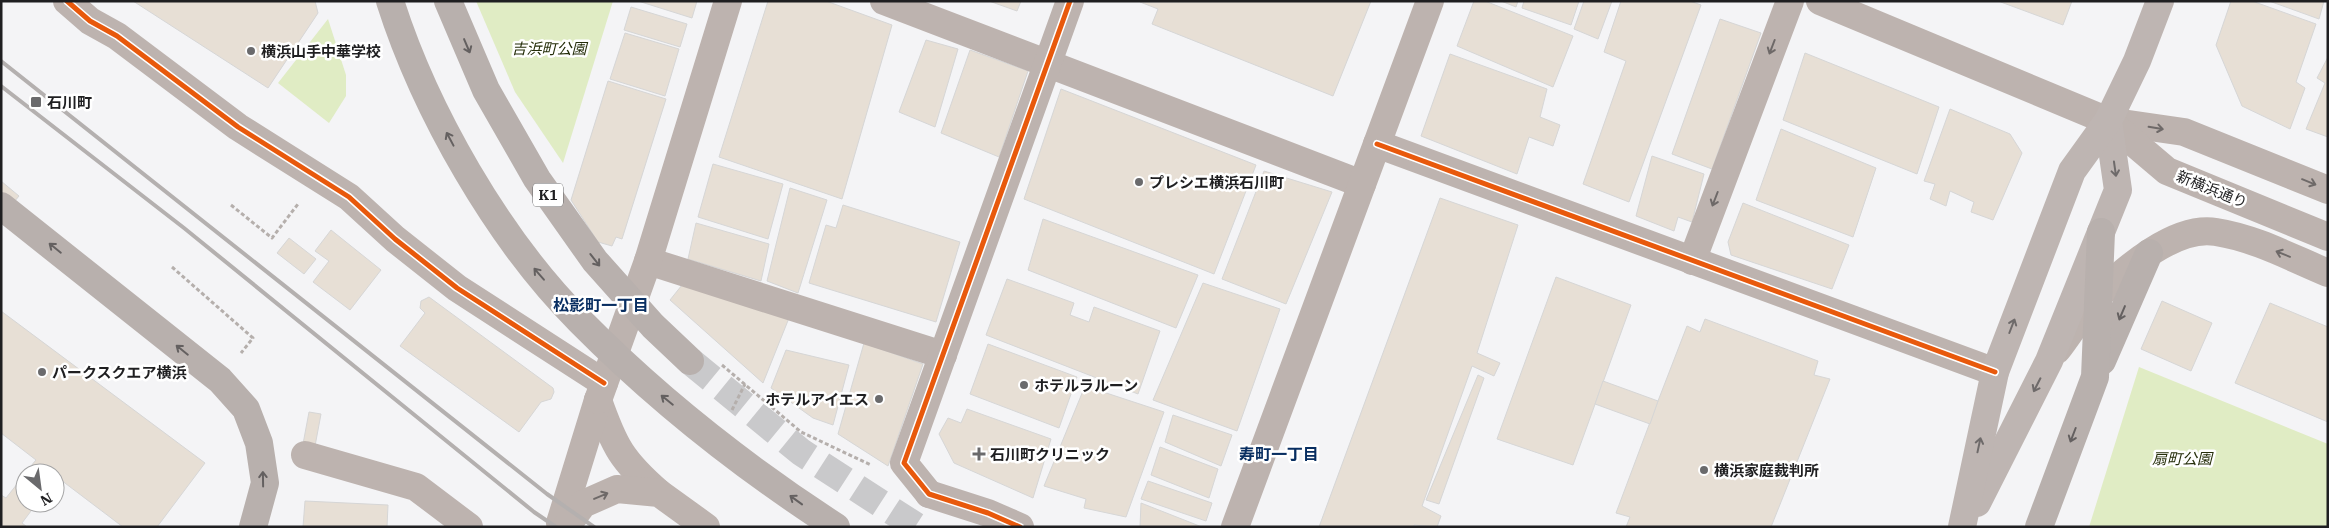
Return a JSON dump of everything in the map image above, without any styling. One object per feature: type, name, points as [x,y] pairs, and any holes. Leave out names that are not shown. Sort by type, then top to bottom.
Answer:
[{"type":"highway","points":[[390,1],[426,95],[473,183],[526,259],[579,320],[662,396],[738,458],[836,527]]},
{"type":"highway","name":"K1","points":[[448,1],[486,90],[537,180],[595,261],[653,326],[690,361]]},
{"type":"highway","points":[[1,206],[220,380],[246,409],[259,443],[265,483],[253,527]]},
{"type":"highway","points":[[2095,377],[2101,232]]},
{"type":"highway","points":[[2038,527],[2095,377],[2149,253]]},
{"type":"main road","points":[[1963,527],[1995,372],[2072,171],[2108,121],[2137,61],[2160,1]]},
{"type":"main road","points":[[1963,527],[2049,361],[2118,190],[2108,121]]},
{"type":"street","points":[[68,1],[90,20],[117,36],[238,127],[349,197],[395,239],[457,288],[601,392],[618,450],[636,473],[659,493],[706,527]]},
{"type":"street","points":[[559,527],[601,392],[648,261],[728,1]]},
{"type":"street","points":[[884,1],[1362,184]]},
{"type":"street","points":[[1020,527],[988,513],[929,494],[904,463],[1070,1]]},
{"type":"street","points":[[1235,527],[1430,1]]},
{"type":"street","points":[[1692,261],[1790,1]]},
{"type":"street","points":[[1820,1],[2108,121],[2184,132],[2328,190]]},
{"type":"street","name":"新横浜通り","points":[[2108,121],[2167,171],[2328,237]]},
{"type":"street","points":[[1377,144],[1995,372]]},
{"type":"street","points":[[2049,361],[2099,296],[2149,253],[2186,233],[2215,231],[2245,239],[2328,273]]},
{"type":"street","points":[[648,261],[943,356]]},
{"type":"street","points":[[305,455],[416,487],[469,527]]},
{"type":"street","points":[[566,527],[583,504],[617,489],[659,493]]},
{"type":"path","points":[[231,205],[272,238],[286,221]]},
{"type":"path","points":[[172,266],[253,338],[238,356]]},
{"type":"path","points":[[720,363],[801,432],[873,466]]},
{"type":"green space","name":"吉浜町公園","points":[[476,1],[613,1],[563,163],[515,92]]},
{"type":"green space","points":[[328,19],[346,75],[346,96],[329,123],[278,83]]},
{"type":"green space","name":"扇町公園","points":[[2139,367],[2328,444],[2328,527],[2089,527]]},
{"type":"building","name":"横浜山手中華学校","points":[[133,1],[315,1],[318,13],[268,88]]},
{"type":"building","points":[[638,1],[697,1],[692,18]]},
{"type":"building","points":[[768,1],[826,1],[892,25],[842,199],[719,157]]},
{"type":"building","points":[[989,1],[1021,1],[1017,11]]},
{"type":"building","points":[[1371,1],[1333,96],[1152,24],[1158,9],[1140,2]]},
{"type":"building","points":[[1474,1],[1485,1],[1573,36],[1553,87],[1457,46]]},
{"type":"building","points":[[1501,1],[1518,1],[1516,7]]},
{"type":"building","points":[[1524,1],[1579,1],[1571,25],[1522,8]]},
{"type":"building","points":[[1584,1],[1612,1],[1598,39],[1574,29]]},
{"type":"building","points":[[1621,1],[1690,1],[1701,5],[1629,202],[1583,184],[1626,61],[1604,52]]},
{"type":"building","points":[[1998,1],[2072,1],[2063,25]]},
{"type":"building","points":[[2231,1],[2252,1],[2316,24],[2296,82],[2305,88],[2290,129],[2242,106],[2216,45]]},
{"type":"building","points":[[2269,1],[2324,1],[2319,19]]},
{"type":"building","points":[[631,7],[687,24],[680,47],[624,30]]},
{"type":"building","points":[[1720,19],[1761,33],[1712,169],[1672,154]]},
{"type":"building","points":[[625,33],[679,49],[665,96],[610,79]]},
{"type":"building","points":[[926,40],[958,49],[935,127],[899,112]]},
{"type":"building","points":[[970,50],[1028,71],[999,157],[941,133]]},
{"type":"building","points":[[1805,53],[1939,107],[1917,174],[1783,120]]},
{"type":"building","points":[[1450,54],[1547,89],[1540,117],[1560,125],[1553,146],[1529,137],[1517,174],[1421,136]]},
{"type":"building","points":[[2328,57],[2328,137],[2306,129],[2325,83],[2317,78]]},
{"type":"building","points":[[608,81],[666,99],[622,239],[616,237],[612,246],[598,242],[571,200]]},
{"type":"building","name":"プレシエ横浜石川町","points":[[1061,89],[1256,165],[1214,274],[1024,199]]},
{"type":"building","points":[[1950,109],[2010,134],[2022,153],[1993,220],[1971,212],[1974,202],[1950,191],[1946,206],[1930,199],[1935,184],[1924,181]]},
{"type":"building","points":[[1781,129],[1876,168],[1853,237],[1756,200]]},
{"type":"building","points":[[1652,156],[1704,174],[1692,222],[1678,217],[1674,231],[1636,216]]},
{"type":"building","points":[[713,164],[783,184],[768,239],[698,217]]},
{"type":"building","points":[[1264,171],[1332,192],[1286,304],[1222,279]]},
{"type":"building","points":[[1,181],[19,196],[1,218]]},
{"type":"building","points":[[790,188],[827,200],[798,293],[767,281]]},
{"type":"building","points":[[1440,198],[1518,225],[1477,353],[1500,363],[1494,376],[1472,366],[1422,506],[1441,516],[1437,527],[1414,525],[1414,527],[1319,527]]},
{"type":"building","points":[[1743,203],[1849,245],[1832,289],[1731,255],[1728,242]]},
{"type":"building","points":[[843,205],[960,242],[936,322],[809,283],[826,225],[836,228]]},
{"type":"building","points":[[1043,219],[1198,275],[1176,328],[1028,270]]},
{"type":"building","points":[[696,223],[769,244],[761,281],[688,259]]},
{"type":"building","points":[[331,230],[381,270],[350,310],[313,282],[329,261],[315,251]]},
{"type":"building","points":[[289,238],[316,259],[304,274],[277,253]]},
{"type":"building","points":[[1556,277],[1631,305],[1573,465],[1497,439]]},
{"type":"building","points":[[1007,279],[1074,303],[1070,315],[1089,322],[1094,307],[1160,331],[1138,394],[986,335]]},
{"type":"building","points":[[1203,283],[1280,309],[1237,431],[1153,400]]},
{"type":"building","points":[[682,285],[789,318],[763,383],[670,300]]},
{"type":"building","points":[[429,297],[553,388],[554,392],[551,399],[541,402],[519,432],[400,346],[425,313],[420,308],[421,301]]},
{"type":"building","points":[[2162,301],[2212,323],[2191,371],[2141,349]]},
{"type":"building","points":[[2270,303],[2328,327],[2328,422],[2235,383]]},
{"type":"building","name":"パークスクエア横浜","points":[[1,311],[205,463],[157,527],[123,527],[65,483],[65,463],[33,463],[36,460],[1,433]]},
{"type":"building","name":"横浜家庭裁判所","points":[[1705,319],[1818,361],[1814,375],[1830,379],[1771,527],[1626,527],[1630,517],[1616,513],[1658,401],[1687,326],[1700,332]]},
{"type":"building","name":"ホテルアイエス","points":[[864,343],[923,364],[888,466],[838,434]]},
{"type":"building","name":"ホテルラルーン","points":[[988,344],[1077,377],[1059,428],[970,394]]},
{"type":"building","points":[[786,350],[849,365],[833,425],[813,418],[771,388]]},
{"type":"building","points":[[1478,375],[1484,378],[1439,504],[1426,500]]},
{"type":"building","points":[[1603,381],[1658,401],[1650,424],[1595,404]]},
{"type":"building","points":[[1085,386],[1164,412],[1126,517],[1084,508],[1086,499],[1044,486]]},
{"type":"building","points":[[967,409],[1051,439],[1033,498],[954,463],[939,434],[948,418],[961,423]]},
{"type":"building","points":[[309,412],[321,414],[315,446],[303,444]]},
{"type":"building","points":[[1173,415],[1232,435],[1221,466],[1165,442]]},
{"type":"building","points":[[1160,447],[1218,469],[1209,498],[1151,475]]},
{"type":"building","points":[[1148,481],[1212,503],[1206,521],[1141,499]]},
{"type":"building","points":[[15,487],[15,513],[30,513],[22,523],[27,527],[1,527],[1,495],[6,498]]},
{"type":"building","points":[[305,501],[388,505],[387,527],[303,527]]},
{"type":"building","points":[[1141,503],[1202,527],[1140,527]]},
{"type":"tunnel","points":[[690,361],[801,452],[917,527]]},
{"type":"railway","points":[[1,61],[547,494],[594,527]]},
{"type":"railway","points":[[1,86],[184,228],[534,512],[556,527]]},
{"type":"cycle path","points":[[67,1],[90,21],[117,36],[238,127],[349,197],[395,239],[457,288],[604,383]]},
{"type":"cycle path","points":[[1020,527],[988,513],[929,494],[904,463],[1070,1]]},
{"type":"cycle path","points":[[1377,144],[1995,372]]},
{"type":"place","name":"横浜山手中華学校","points":[[251,51]]},
{"type":"place","name":"石川町","points":[[36,102]]},
{"type":"place","name":"プレシエ横浜石川町","points":[[1139,182]]},
{"type":"place","name":"パークスクエア横浜","points":[[42,372]]},
{"type":"place","name":"ホテルラルーン","points":[[1024,385]]},
{"type":"place","name":"ホテルアイエス","points":[[879,399]]},
{"type":"place","name":"石川町クリニック","points":[[979,454]]},
{"type":"place","name":"横浜家庭裁判所","points":[[1704,470]]},
{"type":"district","name":"松影町一丁目","points":[[601,305]]},
{"type":"district","name":"寿町一丁目","points":[[1279,454]]}]
